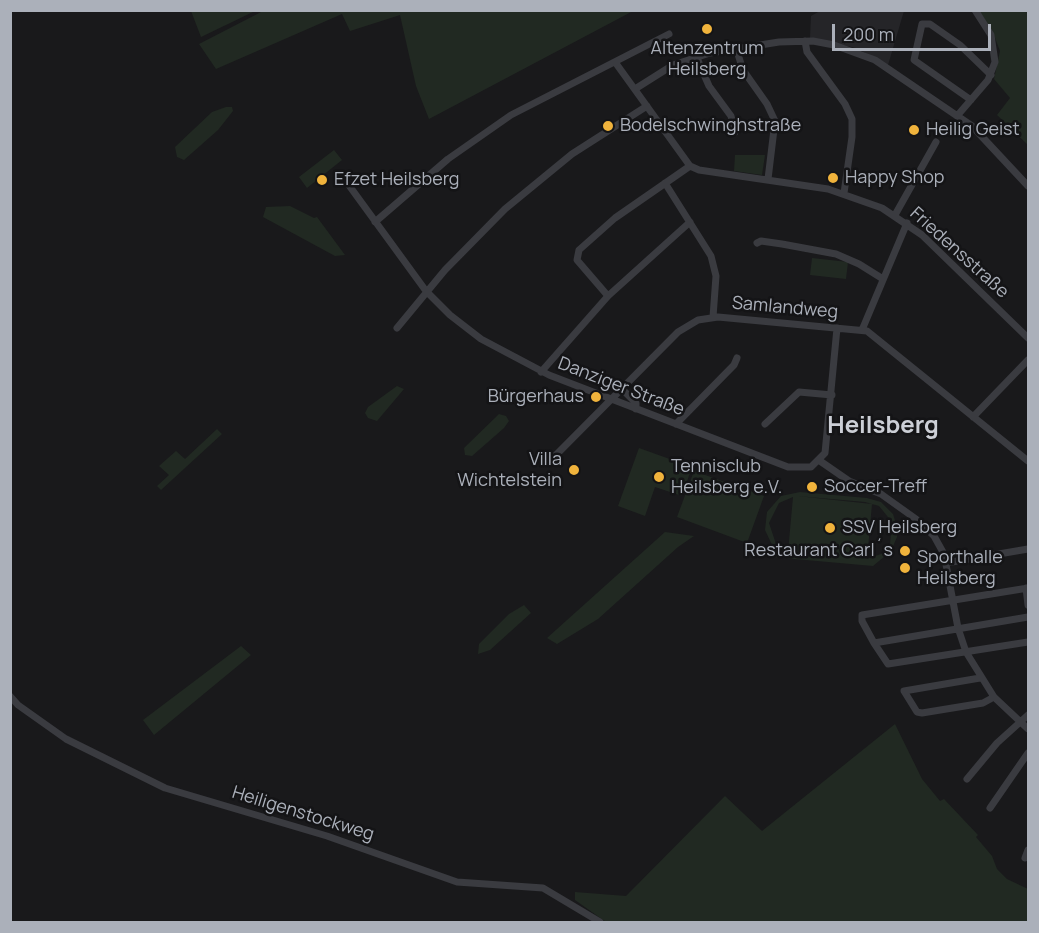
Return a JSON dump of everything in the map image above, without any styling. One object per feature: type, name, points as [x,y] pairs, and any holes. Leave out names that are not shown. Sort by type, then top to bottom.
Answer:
[{"type":"street","points":[[957,116],[990,75],[995,62],[994,44],[989,31],[975,10]]},
{"type":"street","points":[[971,100],[914,60],[922,24],[930,24],[960,45],[990,75]]},
{"type":"street","points":[[375,222],[428,176],[494,127],[555,91],[669,34]]},
{"type":"street","points":[[635,89],[666,68],[696,56],[735,48],[805,41],[841,46],[868,57],[957,116],[988,140],[1029,186]]},
{"type":"street","points":[[805,41],[807,52],[845,104],[852,119],[852,137],[844,193]]},
{"type":"street","points":[[735,48],[741,66],[767,104],[775,121],[768,179]]},
{"type":"street","points":[[696,56],[707,82],[731,116],[735,132]]},
{"type":"street","points":[[608,296],[579,263],[577,253],[609,223],[690,166],[615,62]]},
{"type":"street","points":[[397,328],[433,283],[482,230],[516,198],[583,147],[646,106]]},
{"type":"street","points":[[895,215],[936,142]]},
{"type":"street","name":"Friedensstraße","points":[[690,166],[844,193],[895,215],[907,223],[1029,338]]},
{"type":"street","points":[[665,183],[707,249],[715,272],[713,317]]},
{"type":"street","name":"Danziger Straße","points":[[348,184],[426,291],[473,333],[541,372],[788,467],[803,469],[820,461]]},
{"type":"street","points":[[541,372],[608,296],[690,222]]},
{"type":"street","points":[[862,330],[907,223]]},
{"type":"street","points":[[757,243],[761,241],[836,254],[859,264],[883,279]]},
{"type":"street","name":"Samlandweg","points":[[551,460],[683,328],[698,320],[713,317],[862,330],[877,338],[1029,461]]},
{"type":"street","points":[[837,328],[827,445],[820,461],[854,484],[875,490],[908,513],[934,536],[942,549],[946,563],[958,628],[966,652],[980,678],[994,697],[1029,729]]},
{"type":"street","points":[[676,424],[734,365],[737,358]]},
{"type":"street","points":[[973,417],[1029,360]]},
{"type":"street","points":[[622,389],[636,403],[636,409]]},
{"type":"street","points":[[765,424],[800,392],[832,395]]},
{"type":"street","points":[[946,563],[1029,549]]},
{"type":"street","points":[[1029,604],[1027,588],[862,615],[862,621],[888,664],[1029,642]]},
{"type":"street","points":[[874,643],[1029,618]]},
{"type":"street","points":[[980,678],[904,691],[917,712],[922,713],[983,703],[994,697]]},
{"type":"street","name":"Heiligenstockweg","points":[[10,696],[18,705],[66,739],[165,788],[327,836],[457,882],[543,888],[600,922]]},
{"type":"street","points":[[967,779],[992,748],[1029,714]]},
{"type":"street","points":[[990,808],[1029,753]]},
{"type":"shaded area","points":[[191,10],[255,11],[201,37]]},
{"type":"shaded area","points":[[263,11],[633,11],[429,119],[416,86],[400,15],[350,31],[342,14],[216,69],[199,44]]},
{"type":"shaded area","points":[[820,11],[904,11],[888,65],[856,48],[810,38],[811,16]]},
{"type":"shaded area","points":[[979,11],[1028,11],[1028,145],[997,115],[1010,98],[994,79],[1000,51],[992,30]]},
{"type":"shaded area","points":[[232,107],[233,111],[218,130],[184,160],[177,157],[175,147],[212,112]]},
{"type":"shaded area","points":[[334,150],[342,160],[307,188],[299,177]]},
{"type":"shaded area","points":[[735,155],[765,155],[762,175],[734,171]]},
{"type":"shaded area","points":[[290,206],[314,218],[317,217],[345,255],[335,256],[263,217],[266,207]]},
{"type":"shaded area","points":[[812,258],[848,262],[846,279],[810,275]]},
{"type":"shaded area","points":[[397,386],[404,389],[377,421],[368,418],[365,413],[368,407]]},
{"type":"shaded area","points":[[499,414],[506,416],[509,421],[504,428],[472,456],[465,455],[464,448]]},
{"type":"shaded area","points":[[217,429],[222,434],[161,490],[157,486],[169,475],[159,466],[176,451],[185,459]]},
{"type":"shaded area","name":"Tennisclub Heilsberg e.V.","points":[[639,448],[692,467],[682,496],[655,487],[645,516],[618,506]]},
{"type":"shaded area","points":[[694,471],[764,496],[747,543],[677,517]]},
{"type":"shaded area","name":"SSV Heilsberg","points":[[800,492],[867,498],[881,502],[893,514],[897,537],[891,551],[873,566],[772,557],[773,547],[765,530],[767,512],[781,496]],"holes":[[[797,496],[865,502],[872,504]],[[793,497],[788,552],[776,544],[769,523],[779,503]],[[872,504],[879,506],[892,522],[890,544],[881,554],[867,559]]]},
{"type":"shaded area","points":[[665,532],[694,536],[678,547],[598,619],[557,644],[547,638]]},
{"type":"shaded area","points":[[524,605],[531,613],[490,650],[478,654],[479,644],[509,614]]},
{"type":"shaded area","points":[[241,646],[251,655],[154,735],[143,720]]},
{"type":"shaded area","points":[[895,724],[922,779],[940,801],[944,799],[978,835],[976,837],[992,856],[997,869],[1007,879],[1028,889],[1028,922],[606,922],[575,900],[575,892],[626,896],[725,796],[762,831]]},
{"type":"place","name":"Altenzentrum Heilsberg","points":[[707,29]]},
{"type":"place","name":"Bodelschwinghstraße","points":[[608,126]]},
{"type":"place","name":"Heilig Geist","points":[[914,130]]},
{"type":"place","name":"Happy Shop","points":[[833,178]]},
{"type":"place","name":"Efzet Heilsberg","points":[[322,180]]},
{"type":"place","name":"Bürgerhaus","points":[[596,397]]},
{"type":"place","name":"Villa Wichtelstein","points":[[574,470]]},
{"type":"place","name":"Tennisclub Heilsberg e.V.","points":[[659,477]]},
{"type":"place","name":"Soccer-Treff","points":[[812,487]]},
{"type":"place","name":"SSV Heilsberg","points":[[830,528]]},
{"type":"place","name":"Restaurant Carl´s","points":[[905,551]]},
{"type":"place","name":"Sporthalle Heilsberg","points":[[905,568]]},
{"type":"district","name":"Heilsberg","points":[[883,426]]}]
